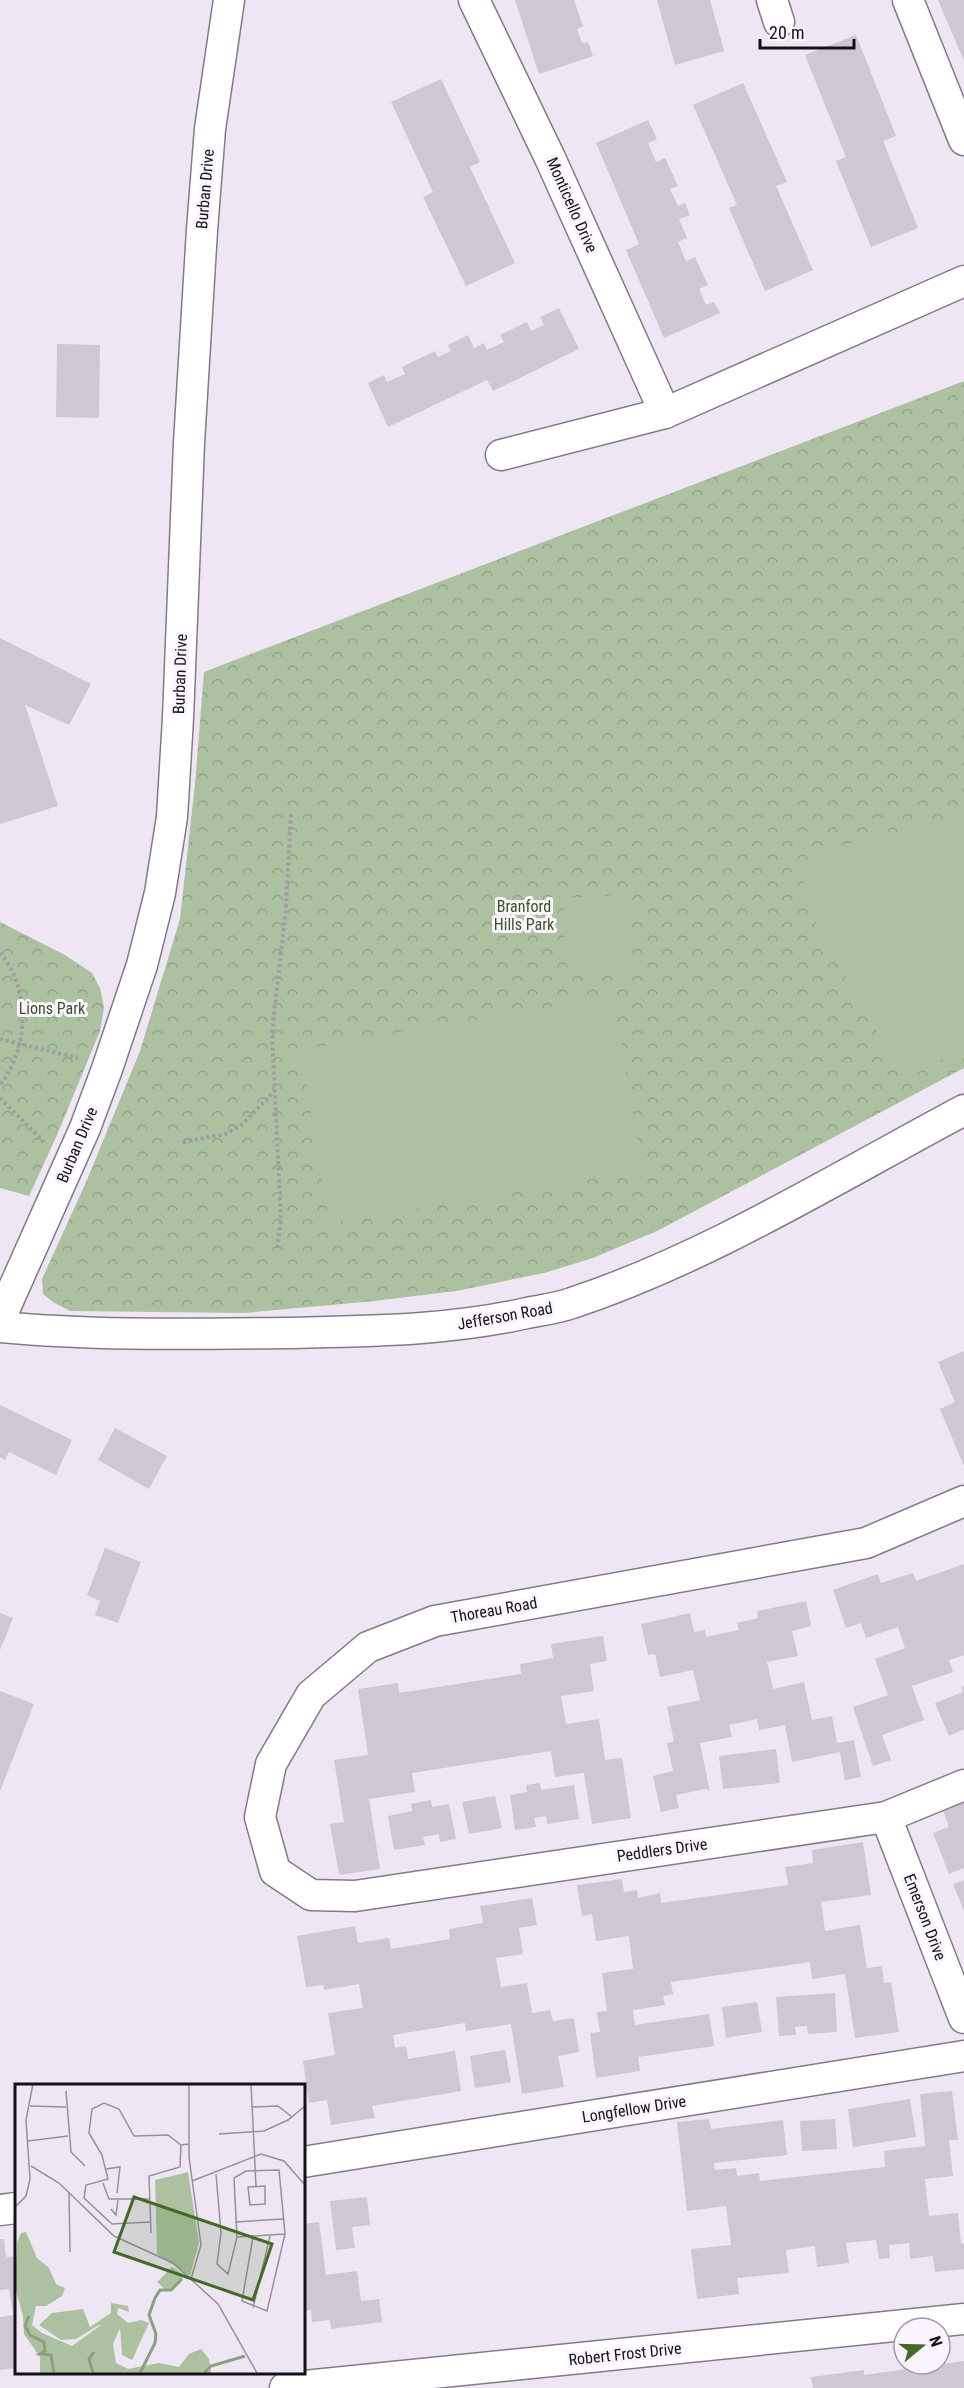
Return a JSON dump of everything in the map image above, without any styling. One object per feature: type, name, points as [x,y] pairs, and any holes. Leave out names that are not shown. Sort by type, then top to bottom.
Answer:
[{"type":"street","name":"Burban Drive","points":[[0,1319],[68,1167],[107,1069],[142,965],[160,893],[172,818],[202,230],[210,129],[229,0]]},
{"type":"street","name":"Monticello Drive","points":[[474,0],[550,158],[665,413]]},
{"type":"street","points":[[908,0],[964,140]]},
{"type":"street","points":[[501,455],[665,413],[964,281]]},
{"type":"street","name":"Jefferson Road","points":[[0,1327],[66,1333],[122,1334],[398,1331],[496,1320],[549,1309],[570,1304],[644,1275],[730,1235],[964,1110]]},
{"type":"street","name":"Thoreau Road","points":[[355,1896],[311,1895],[275,1871],[260,1817],[272,1764],[310,1695],[368,1647],[435,1621],[866,1543],[964,1501]]},
{"type":"street","name":"Peddlers Drive","points":[[355,1896],[886,1816],[964,1785]]},
{"type":"street","name":"Emerson Drive","points":[[886,1816],[964,2018]]},
{"type":"street","name":"Longfellow Drive","points":[[304,2162],[964,2056]]},
{"type":"street","points":[[0,2210],[15,2208]]},
{"type":"street","name":"Robert Frost Drive","points":[[285,2388],[964,2319]]},
{"type":"path","points":[[277,1248],[281,1221],[272,1032],[286,908],[291,812]]},
{"type":"path","points":[[0,953],[14,976],[21,998],[23,1021],[20,1044],[14,1062],[0,1085]]},
{"type":"path","points":[[0,1039],[88,1061],[107,1069]]},
{"type":"path","points":[[183,1142],[225,1134],[243,1124],[275,1091]]},
{"type":"path","points":[[0,1098],[68,1167]]},
{"type":"green space","name":"Branford Hills Park","points":[[964,381],[964,1068],[659,1230],[593,1258],[544,1273],[456,1291],[244,1313],[70,1311],[43,1294],[42,1279],[87,1180],[140,1051],[180,919],[195,784],[204,672]]},
{"type":"green space","points":[[964,816],[964,1046],[904,1080],[812,917],[802,889],[811,861],[837,847]]},
{"type":"green space","points":[[629,895],[634,972],[568,976],[563,898]]},
{"type":"green space","name":"Lions Park","points":[[0,922],[65,955],[92,973],[100,988],[104,1007],[100,1031],[29,1196],[0,1188]]},
{"type":"green space","points":[[613,996],[643,1170],[330,1224],[300,1050]]},
{"type":"building","points":[[515,0],[574,0],[583,26],[577,29],[582,43],[588,42],[593,56],[539,74]]},
{"type":"building","points":[[657,0],[710,0],[724,51],[675,65]]},
{"type":"building","points":[[938,0],[964,0],[964,61]]},
{"type":"building","points":[[856,35],[896,136],[883,141],[918,228],[871,247],[836,161],[846,157],[805,55]]},
{"type":"building","points":[[441,79],[480,162],[470,167],[515,263],[466,286],[423,197],[433,192],[391,102]]},
{"type":"building","points":[[743,83],[787,182],[776,186],[813,270],[765,291],[729,208],[737,205],[693,105]]},
{"type":"building","points":[[648,120],[657,139],[648,143],[656,162],[665,158],[678,186],[670,189],[678,206],[685,203],[690,215],[679,219],[687,238],[678,242],[686,261],[695,257],[708,285],[699,289],[706,305],[714,302],[720,313],[664,338],[626,250],[639,244],[596,143]]},
{"type":"building","points":[[559,308],[579,349],[493,391],[487,380],[388,427],[368,383],[384,375],[387,382],[405,374],[402,367],[435,351],[438,357],[451,351],[448,345],[468,335],[474,348],[484,343],[487,350],[504,342],[500,335],[527,322],[531,331],[544,325],[540,317]]},
{"type":"building","points":[[57,344],[100,345],[99,418],[56,417]]},
{"type":"building","points":[[0,638],[91,684],[69,725],[25,705],[58,806],[0,824]]},
{"type":"building","points":[[964,1351],[964,1466],[940,1409],[955,1402],[938,1362]]},
{"type":"building","points":[[0,1405],[72,1440],[56,1475],[9,1452],[5,1460],[0,1457]]},
{"type":"building","points":[[115,1428],[167,1456],[149,1489],[98,1460]]},
{"type":"building","points":[[105,1548],[141,1562],[118,1623],[95,1615],[100,1601],[87,1595]]},
{"type":"building","points":[[964,1564],[964,1655],[949,1660],[953,1672],[912,1686],[924,1720],[882,1735],[891,1760],[873,1766],[853,1707],[888,1695],[875,1659],[905,1648],[898,1627],[866,1638],[861,1623],[846,1628],[833,1590],[878,1574],[881,1583],[913,1573],[916,1581]]},
{"type":"building","points":[[806,1601],[811,1626],[792,1631],[798,1656],[767,1662],[773,1689],[804,1682],[812,1720],[832,1716],[837,1743],[854,1740],[861,1777],[845,1780],[840,1752],[792,1762],[785,1725],[759,1730],[757,1719],[729,1725],[732,1737],[700,1743],[710,1792],[706,1789],[676,1795],[679,1808],[661,1812],[653,1776],[673,1771],[667,1743],[674,1742],[667,1707],[700,1700],[693,1670],[660,1677],[655,1654],[648,1655],[641,1624],[690,1613],[694,1632],[705,1630],[706,1637],[739,1630],[737,1623],[758,1618],[757,1611]]},
{"type":"building","points":[[0,1613],[13,1618],[0,1650]]},
{"type":"building","points":[[603,1636],[607,1661],[590,1664],[594,1691],[561,1696],[566,1724],[599,1719],[605,1760],[622,1758],[631,1818],[592,1824],[584,1773],[555,1777],[551,1751],[412,1773],[415,1792],[369,1799],[380,1869],[339,1875],[330,1824],[344,1822],[334,1760],[368,1755],[358,1689],[398,1683],[399,1693],[521,1674],[520,1664],[553,1658],[551,1644]]},
{"type":"building","points":[[964,1686],[964,1729],[949,1736],[935,1703],[963,1692],[961,1687]]},
{"type":"building","points":[[0,1691],[34,1704],[0,1791]]},
{"type":"building","points":[[776,1749],[780,1783],[723,1789],[719,1756]]},
{"type":"building","points":[[540,1783],[541,1790],[574,1785],[579,1819],[547,1824],[546,1816],[534,1818],[536,1827],[515,1830],[510,1795],[527,1792],[526,1785]]},
{"type":"building","points":[[495,1796],[502,1828],[469,1834],[462,1802]]},
{"type":"building","points":[[964,1799],[964,1868],[949,1874],[933,1833],[949,1827],[942,1808]]},
{"type":"building","points":[[431,1800],[432,1807],[449,1804],[456,1839],[440,1842],[439,1834],[423,1837],[425,1845],[394,1850],[388,1816],[412,1811],[411,1804]]},
{"type":"building","points":[[863,1842],[871,1895],[821,1902],[825,1931],[860,1925],[867,1968],[882,1966],[884,1983],[891,1982],[899,2032],[855,2038],[845,1974],[812,1979],[810,1962],[671,1982],[673,1994],[663,1996],[665,2005],[633,2010],[635,2025],[709,2014],[714,2046],[638,2057],[640,2071],[596,2078],[590,2033],[600,2032],[597,2012],[607,2011],[602,1973],[633,1969],[629,1936],[596,1941],[592,1914],[582,1916],[577,1885],[622,1879],[624,1892],[637,1890],[638,1898],[660,1893],[661,1903],[788,1885],[785,1867],[813,1863],[812,1850]]},
{"type":"building","points":[[964,1880],[964,1911],[953,1884]]},
{"type":"building","points":[[532,1898],[537,1925],[519,1928],[523,1954],[496,1958],[501,1987],[527,1983],[532,2013],[550,2010],[553,2021],[574,2018],[579,2052],[558,2056],[564,2087],[522,2094],[511,2024],[466,2031],[465,2023],[393,2035],[395,2048],[406,2046],[408,2059],[455,2051],[461,2091],[372,2106],[375,2118],[331,2125],[327,2100],[309,2103],[303,2061],[335,2055],[328,2013],[363,2008],[359,1984],[324,1990],[323,1985],[306,1987],[297,1936],[355,1926],[358,1943],[389,1938],[391,1949],[450,1939],[449,1929],[483,1923],[480,1906]]},
{"type":"building","points":[[835,1993],[837,2032],[808,2034],[807,2026],[795,2027],[796,2035],[779,2036],[776,1997]]},
{"type":"building","points":[[757,2002],[762,2032],[726,2038],[722,2007]]},
{"type":"building","points":[[505,2050],[511,2082],[475,2088],[470,2056]]},
{"type":"building","points":[[952,2091],[958,2140],[949,2140],[953,2176],[925,2179],[929,2216],[958,2213],[961,2243],[964,2243],[964,2269],[935,2272],[933,2256],[910,2259],[909,2243],[889,2245],[890,2258],[879,2259],[876,2240],[846,2243],[849,2263],[817,2267],[815,2246],[786,2250],[789,2273],[737,2278],[739,2294],[697,2299],[691,2249],[731,2245],[726,2206],[687,2211],[677,2122],[709,2119],[711,2129],[783,2120],[787,2155],[714,2163],[715,2170],[736,2168],[737,2176],[759,2173],[760,2181],[885,2167],[884,2151],[925,2146],[920,2094]]},
{"type":"building","points":[[910,2099],[916,2137],[853,2147],[848,2109]]},
{"type":"building","points":[[835,2119],[837,2149],[802,2151],[800,2121]]},
{"type":"building","points":[[367,2197],[370,2225],[352,2227],[355,2248],[336,2250],[330,2201]]},
{"type":"building","points":[[319,2222],[326,2275],[357,2271],[361,2301],[379,2299],[382,2322],[331,2329],[330,2320],[312,2322],[311,2310],[304,2311],[304,2224]]},
{"type":"building","points":[[0,2239],[4,2239],[6,2257],[15,2256],[15,2368],[0,2370],[0,2317],[13,2315],[9,2289],[0,2290]]},
{"type":"building","points":[[964,2361],[964,2388],[813,2388],[811,2377],[864,2370],[864,2375],[892,2371],[892,2376],[952,2376],[952,2363]]}]
